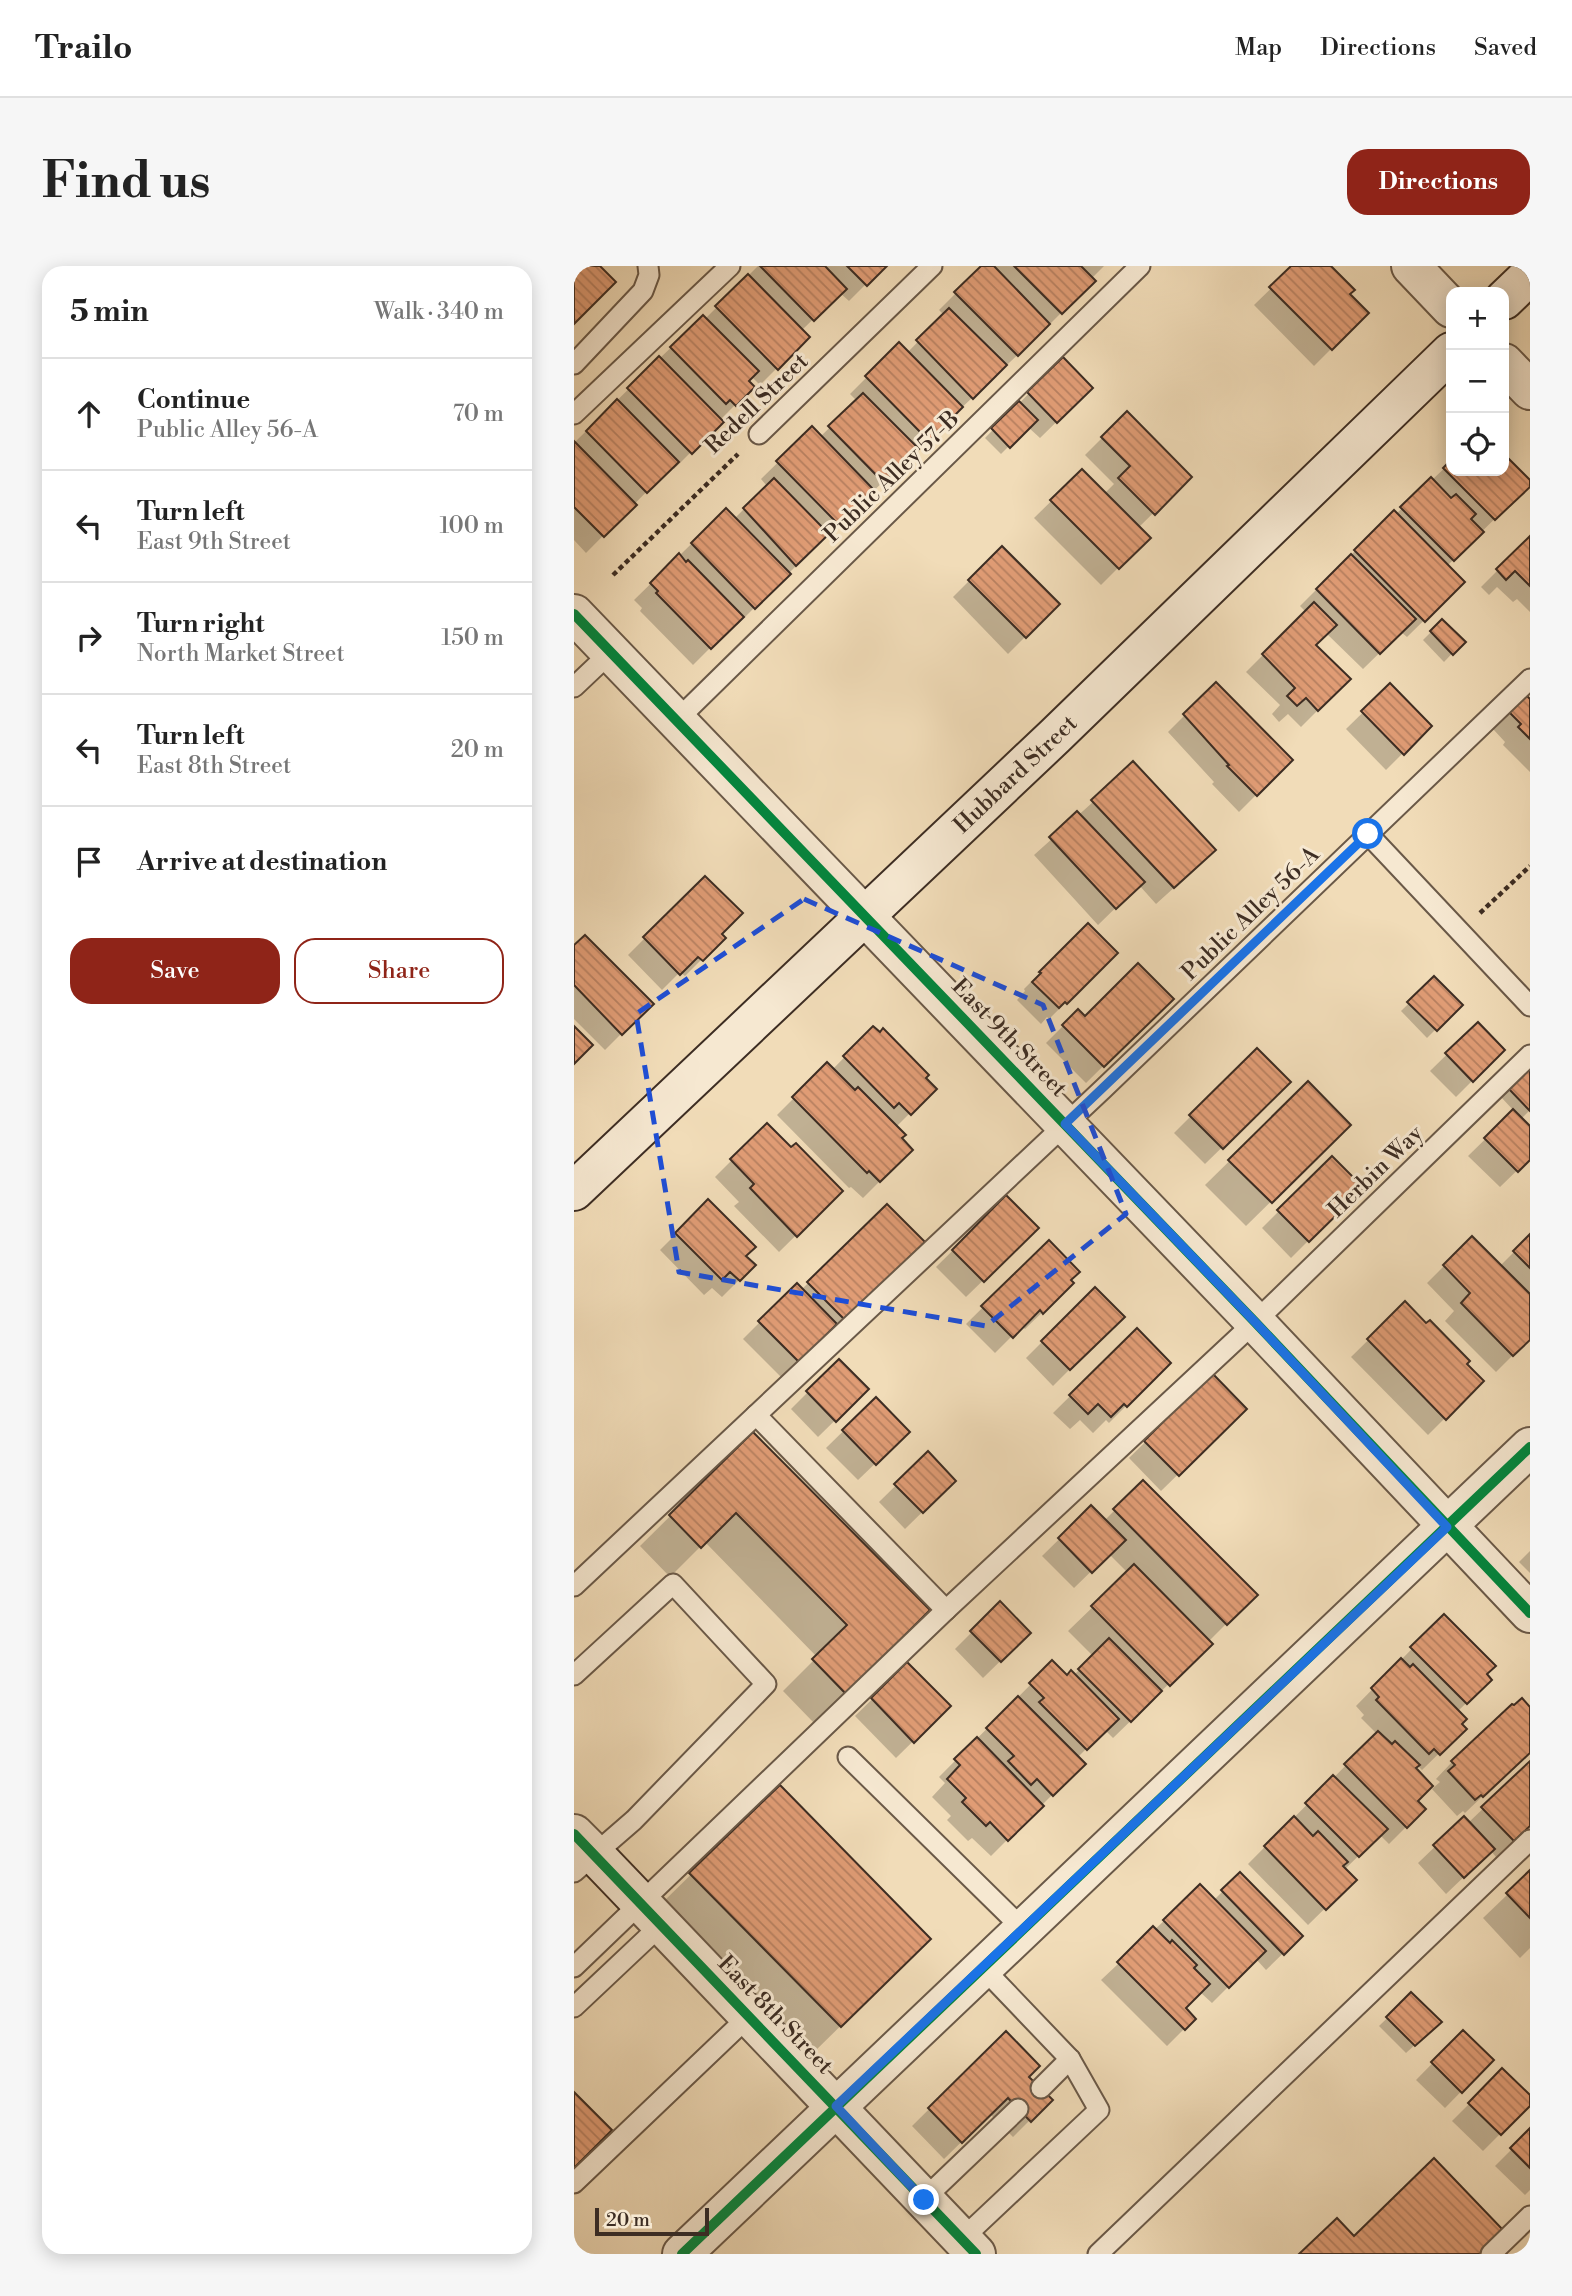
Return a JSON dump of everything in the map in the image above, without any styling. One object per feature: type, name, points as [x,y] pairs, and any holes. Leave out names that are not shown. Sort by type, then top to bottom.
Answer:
[{"type":"street","points":[[1411,266],[1446,303]]},
{"type":"street","points":[[1509,295],[1530,275]]},
{"type":"street","name":"Hubbard Street","points":[[574,1191],[864,917],[1446,357]]},
{"type":"street","points":[[1509,368],[1530,390]]},
{"type":"street","name":"East 9th Street","points":[[574,614],[1255,1322],[1530,1613]]},
{"type":"street","points":[[682,2254],[1530,1447]]},
{"type":"street","name":"East 8th Street","points":[[581,1853],[651,1914],[969,2247]]},
{"type":"lane","points":[[574,364],[643,291],[649,275],[648,266]]},
{"type":"lane","points":[[574,414],[730,266]]},
{"type":"lane","name":"Redell Street","points":[[759,434],[932,266]]},
{"type":"lane","name":"Public Alley 57-B","points":[[676,721],[1140,266]]},
{"type":"lane","points":[[574,687],[611,652]]},
{"type":"lane","name":"Public Alley 56-A","points":[[574,1586],[1065,1124],[1530,679]]},
{"type":"lane","points":[[1368,834],[1530,1006]]},
{"type":"lane","name":"Herbin Way","points":[[651,1914],[946,1610],[1255,1322],[1530,1055]]},
{"type":"lane","points":[[756,1415],[946,1610]]},
{"type":"lane","points":[[574,1675],[673,1584],[765,1684],[634,1820],[581,1853]]},
{"type":"lane","points":[[848,1758],[1024,1930]]},
{"type":"lane","points":[[1098,2254],[1530,1840]]},
{"type":"lane","points":[[574,1967],[651,1914]]},
{"type":"lane","points":[[574,2007],[651,1914]]},
{"type":"lane","points":[[969,2247],[1099,2110],[1070,2059],[983,1968]]},
{"type":"lane","points":[[574,2183],[749,2017]]},
{"type":"lane","points":[[1041,2088],[1070,2059]]},
{"type":"lane","points":[[924,2200],[1018,2109]]},
{"type":"lane","points":[[1491,2254],[1530,2216]]},
{"type":"path","points":[[1460,932],[1530,866]]},
{"type":"highlighted area","points":[[804,899],[1043,1005],[1126,1214],[986,1326],[679,1272],[636,1014]]},
{"type":"building","points":[[574,266],[600,266],[616,282],[574,324]]},
{"type":"building","points":[[760,266],[825,266],[847,289],[814,321]]},
{"type":"building","points":[[847,266],[887,266],[867,286]]},
{"type":"building","points":[[981,266],[994,266],[1050,324],[1018,356],[954,292]]},
{"type":"building","points":[[1014,266],[1081,266],[1096,281],[1062,314]]},
{"type":"building","points":[[1291,266],[1331,266],[1355,290],[1350,294],[1369,313],[1332,350],[1269,287]]},
{"type":"building","points":[[748,274],[810,337],[778,370],[715,306]]},
{"type":"building","points":[[949,308],[1007,365],[973,399],[916,340]]},
{"type":"building","points":[[703,315],[759,371],[749,381],[755,387],[736,406],[730,400],[726,404],[670,347]]},
{"type":"building","points":[[899,342],[963,407],[929,441],[865,376]]},
{"type":"building","points":[[659,356],[724,422],[692,454],[627,388]]},
{"type":"building","points":[[1063,357],[1093,388],[1057,423],[1027,392]]},
{"type":"building","points":[[863,393],[919,449],[884,483],[828,426]]},
{"type":"building","points":[[617,399],[679,462],[647,493],[586,431]]},
{"type":"building","points":[[1019,401],[1038,420],[1010,448],[991,428]]},
{"type":"building","points":[[1127,411],[1192,477],[1155,515],[1118,478],[1130,466],[1101,437]]},
{"type":"building","points":[[812,426],[874,490],[839,525],[776,461]]},
{"type":"building","points":[[574,441],[637,505],[604,537],[574,507]]},
{"type":"building","points":[[1509,459],[1530,480],[1530,487],[1495,520],[1451,476],[1509,476]]},
{"type":"building","points":[[1082,469],[1151,538],[1119,569],[1050,500]]},
{"type":"building","points":[[1431,477],[1451,498],[1456,494],[1476,514],[1471,519],[1484,532],[1454,561],[1400,507]]},
{"type":"building","points":[[774,478],[829,534],[796,566],[743,508]]},
{"type":"building","points":[[726,508],[791,574],[755,609],[691,543]]},
{"type":"building","points":[[1394,510],[1465,582],[1425,622],[1354,550]]},
{"type":"building","points":[[1530,536],[1530,586],[1515,571],[1506,580],[1496,569]]},
{"type":"building","points":[[1002,546],[1060,604],[1026,638],[968,580]]},
{"type":"building","points":[[679,553],[744,617],[711,649],[656,593],[658,591],[650,583]]},
{"type":"building","points":[[1351,554],[1416,619],[1380,654],[1316,589]]},
{"type":"building","points":[[1314,602],[1337,625],[1316,645],[1351,679],[1318,711],[1306,698],[1297,706],[1287,696],[1295,688],[1262,654]]},
{"type":"building","points":[[1442,619],[1466,642],[1453,655],[1430,631]]},
{"type":"building","points":[[1216,682],[1293,760],[1257,796],[1227,766],[1229,765],[1183,714]]},
{"type":"building","points":[[1390,683],[1432,726],[1404,755],[1361,711]]},
{"type":"building","points":[[1525,694],[1530,699],[1530,739],[1518,727],[1521,724],[1508,711]]},
{"type":"building","points":[[1133,761],[1216,850],[1174,888],[1091,800]]},
{"type":"building","points":[[1077,811],[1145,882],[1116,909],[1049,837]]},
{"type":"building","points":[[705,876],[743,913],[722,934],[726,938],[703,961],[698,957],[680,975],[643,937]]},
{"type":"building","points":[[1088,923],[1118,953],[1067,1004],[1065,1002],[1059,1008],[1032,982]]},
{"type":"building","points":[[585,935],[654,1004],[622,1035],[574,985],[574,945]]},
{"type":"building","points":[[1138,963],[1174,999],[1104,1067],[1062,1025],[1078,1009],[1085,1016]]},
{"type":"building","points":[[1434,976],[1463,1005],[1437,1031],[1407,1002]]},
{"type":"building","points":[[1478,1022],[1505,1050],[1473,1082],[1445,1053]]},
{"type":"building","points":[[574,1026],[593,1045],[574,1064]]},
{"type":"building","points":[[873,1026],[880,1032],[883,1028],[929,1075],[926,1078],[937,1089],[911,1115],[899,1103],[894,1108],[843,1056]]},
{"type":"building","points":[[1257,1048],[1291,1082],[1223,1149],[1189,1115]]},
{"type":"building","points":[[827,1062],[855,1090],[858,1087],[906,1135],[902,1138],[913,1150],[880,1182],[869,1171],[867,1173],[792,1097]]},
{"type":"building","points":[[1530,1066],[1530,1111],[1508,1088]]},
{"type":"building","points":[[1308,1081],[1351,1125],[1272,1203],[1228,1160]]},
{"type":"building","points":[[1513,1109],[1530,1126],[1530,1160],[1518,1172],[1484,1138]]},
{"type":"building","points":[[767,1123],[791,1147],[796,1143],[843,1191],[797,1237],[750,1188],[754,1184],[730,1159]]},
{"type":"building","points":[[1332,1156],[1364,1188],[1309,1242],[1277,1210]]},
{"type":"building","points":[[1006,1195],[1039,1228],[984,1282],[952,1250]]},
{"type":"building","points":[[708,1199],[756,1247],[746,1256],[756,1265],[740,1281],[730,1272],[722,1280],[675,1233]]},
{"type":"building","points":[[887,1204],[925,1242],[845,1320],[807,1282]]},
{"type":"building","points":[[1530,1234],[1530,1268],[1513,1251]]},
{"type":"building","points":[[1472,1236],[1530,1294],[1530,1340],[1513,1356],[1461,1303],[1470,1293],[1443,1265]]},
{"type":"building","points":[[1049,1240],[1080,1272],[1071,1280],[1074,1283],[1043,1314],[1040,1310],[1013,1338],[981,1306]]},
{"type":"building","points":[[797,1283],[837,1324],[799,1362],[758,1321]]},
{"type":"building","points":[[1095,1287],[1125,1317],[1070,1370],[1041,1341]]},
{"type":"building","points":[[1405,1301],[1426,1323],[1430,1320],[1470,1361],[1467,1364],[1484,1381],[1446,1420],[1367,1339]]},
{"type":"building","points":[[1137,1328],[1171,1363],[1127,1407],[1124,1404],[1111,1417],[1098,1404],[1088,1414],[1069,1395]]},
{"type":"building","points":[[839,1359],[869,1389],[836,1422],[806,1391]]},
{"type":"building","points":[[1212,1373],[1247,1409],[1179,1476],[1144,1441]]},
{"type":"building","points":[[876,1397],[910,1432],[876,1465],[842,1430]]},
{"type":"building","points":[[753,1432],[930,1610],[846,1694],[812,1659],[847,1625],[736,1513],[701,1548],[669,1515]]},
{"type":"building","points":[[928,1451],[956,1481],[923,1513],[894,1484]]},
{"type":"building","points":[[1143,1480],[1258,1595],[1227,1625],[1113,1509]]},
{"type":"building","points":[[1091,1505],[1126,1540],[1092,1573],[1058,1538]]},
{"type":"building","points":[[1134,1564],[1213,1644],[1170,1686],[1091,1606]]},
{"type":"building","points":[[1000,1601],[1031,1633],[1001,1662],[970,1631]]},
{"type":"building","points":[[1444,1614],[1496,1666],[1487,1674],[1492,1680],[1467,1704],[1410,1647]]},
{"type":"building","points":[[1109,1638],[1162,1691],[1131,1722],[1078,1669]]},
{"type":"building","points":[[1401,1658],[1410,1667],[1413,1664],[1467,1719],[1462,1724],[1467,1729],[1440,1755],[1434,1749],[1429,1754],[1376,1700],[1379,1697],[1371,1688]]},
{"type":"building","points":[[1052,1660],[1067,1675],[1071,1670],[1119,1719],[1087,1750],[1039,1702],[1044,1698],[1029,1683]]},
{"type":"building","points":[[907,1662],[951,1706],[914,1743],[871,1698]]},
{"type":"building","points":[[1018,1696],[1086,1764],[1053,1796],[1037,1779],[1031,1785],[1008,1761],[1014,1756],[986,1728]]},
{"type":"building","points":[[1522,1698],[1530,1707],[1530,1753],[1483,1797],[1481,1795],[1475,1800],[1448,1771],[1455,1765],[1451,1761],[1512,1704]]},
{"type":"building","points":[[1378,1731],[1392,1744],[1395,1741],[1420,1765],[1416,1768],[1433,1786],[1418,1801],[1426,1809],[1407,1828],[1344,1764]]},
{"type":"building","points":[[977,1737],[1044,1806],[1008,1841],[990,1822],[986,1826],[962,1802],[966,1798],[947,1779],[960,1765],[954,1759]]},
{"type":"building","points":[[1530,1761],[1530,1826],[1514,1841],[1481,1807]]},
{"type":"building","points":[[1333,1775],[1388,1829],[1359,1857],[1305,1803]]},
{"type":"building","points":[[780,1785],[931,1939],[841,2027],[689,1873]]},
{"type":"building","points":[[1294,1816],[1313,1836],[1318,1831],[1348,1862],[1343,1866],[1357,1880],[1326,1910],[1264,1846]]},
{"type":"building","points":[[1464,1816],[1495,1849],[1464,1878],[1433,1845]]},
{"type":"building","points":[[1530,1870],[1530,1918],[1506,1893]]},
{"type":"building","points":[[1240,1872],[1303,1936],[1284,1955],[1221,1890]]},
{"type":"building","points":[[1200,1884],[1266,1951],[1229,1988],[1163,1920]]},
{"type":"building","points":[[1153,1926],[1170,1943],[1172,1940],[1197,1965],[1194,1968],[1210,1984],[1186,2008],[1196,2019],[1185,2030],[1117,1962]]},
{"type":"building","points":[[1411,1992],[1442,2022],[1415,2046],[1386,2017]]},
{"type":"building","points":[[1463,2030],[1494,2060],[1462,2093],[1431,2062]]},
{"type":"building","points":[[1006,2031],[1040,2066],[1029,2077],[1053,2100],[1031,2122],[1008,2098],[962,2143],[928,2108]]},
{"type":"building","points":[[1502,2068],[1530,2095],[1530,2106],[1501,2135],[1468,2103]]},
{"type":"building","points":[[574,2092],[612,2130],[574,2168]]},
{"type":"building","points":[[1530,2128],[1530,2168],[1510,2148]]},
{"type":"building","points":[[1434,2158],[1504,2231],[1480,2254],[1299,2254],[1337,2218],[1354,2236]]},
{"type":"cycle path","points":[[574,614],[1255,1322],[1530,1613]]},
{"type":"cycle path","points":[[682,2254],[1530,1447]]},
{"type":"cycle path","points":[[574,1834],[976,2254]]},
{"type":"route","points":[[924,2200],[836,2106],[1447,1527],[1065,1124],[1368,834]]}]
